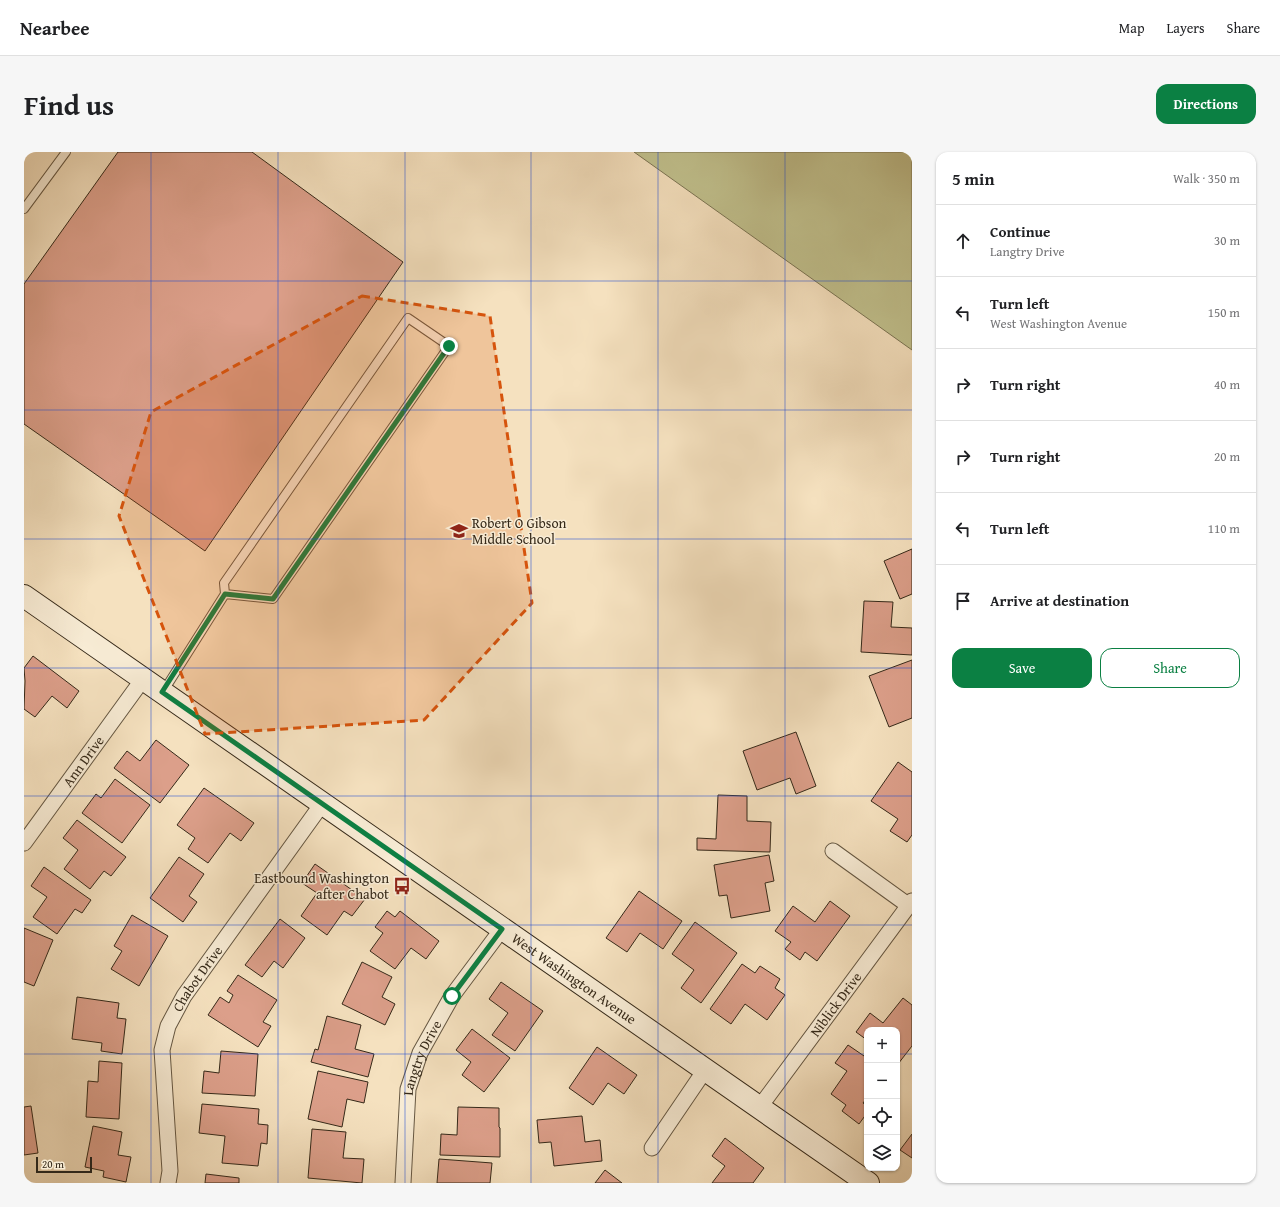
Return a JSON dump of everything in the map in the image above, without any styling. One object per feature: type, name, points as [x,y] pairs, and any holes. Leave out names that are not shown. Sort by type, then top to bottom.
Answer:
[{"type":"main road","name":"West Washington Avenue","points":[[24,596],[868,1183]]},
{"type":"street","name":"Ann Drive","points":[[24,843],[143,679]]},
{"type":"street","name":"Chabot Drive","points":[[168,1183],[170,1170],[162,1050],[168,1026],[184,996],[322,804]]},
{"type":"street","points":[[833,851],[910,903]]},
{"type":"street","name":"Niblick Drive","points":[[759,1108],[910,903]]},
{"type":"street","name":"Langtry Drive","points":[[403,1183],[408,1089],[420,1053],[452,996],[502,929]]},
{"type":"street","points":[[652,1148],[705,1070]]},
{"type":"lane","points":[[24,209],[66,152]]},
{"type":"lane","points":[[162,692],[225,594],[224,583],[408,318],[449,346],[273,599],[225,594]]},
{"type":"highlighted area","points":[[362,296],[490,316],[532,603],[424,720],[205,734],[119,516],[151,412]]},
{"type":"green space","points":[[634,152],[912,152],[912,350]]},
{"type":"building","points":[[118,152],[252,152],[403,262],[205,551],[24,424],[24,284]]},
{"type":"building","points":[[912,549],[912,594],[900,599],[884,561]]},
{"type":"building","points":[[864,601],[893,602],[891,627],[912,628],[912,655],[861,652]]},
{"type":"building","points":[[33,656],[79,691],[67,708],[52,696],[35,717],[24,709],[24,668]]},
{"type":"building","points":[[912,660],[912,718],[889,727],[869,676]]},
{"type":"building","points":[[796,732],[816,786],[796,794],[790,778],[757,790],[743,751]]},
{"type":"building","points":[[156,740],[189,765],[160,803],[114,768],[127,751],[140,761]]},
{"type":"building","points":[[898,762],[912,772],[912,835],[907,842],[890,831],[898,819],[871,801]]},
{"type":"building","points":[[115,779],[150,805],[122,843],[82,813],[96,794],[101,798]]},
{"type":"building","points":[[204,788],[254,823],[241,841],[230,833],[208,863],[188,849],[195,838],[177,825]]},
{"type":"building","points":[[718,795],[747,796],[747,821],[771,822],[770,852],[697,850],[697,838],[716,839]]},
{"type":"building","points":[[77,820],[126,857],[111,876],[104,871],[90,889],[64,869],[78,850],[63,838]]},
{"type":"building","points":[[769,855],[774,881],[765,883],[770,911],[731,918],[727,895],[719,896],[714,865]]},
{"type":"building","points":[[179,857],[204,874],[189,896],[197,902],[183,922],[150,898]]},
{"type":"building","points":[[315,864],[365,899],[352,916],[344,911],[327,935],[301,916],[317,893],[302,883]]},
{"type":"building","points":[[44,867],[91,900],[82,913],[75,909],[57,934],[33,917],[47,897],[31,886]]},
{"type":"building","points":[[639,891],[682,921],[663,949],[640,933],[627,952],[606,938]]},
{"type":"building","points":[[830,901],[850,916],[817,961],[805,952],[800,960],[785,949],[791,942],[775,931],[793,906],[815,922]]},
{"type":"building","points":[[387,911],[395,917],[400,911],[439,941],[426,959],[411,948],[395,969],[370,951],[383,933],[375,927]]},
{"type":"building","points":[[132,915],[168,936],[139,986],[111,969],[122,951],[114,946]]},
{"type":"building","points":[[280,919],[305,938],[283,968],[274,961],[262,977],[245,965]]},
{"type":"building","points":[[695,922],[737,953],[701,1003],[681,988],[694,970],[672,954]]},
{"type":"building","points":[[24,928],[53,940],[34,986],[24,982]]},
{"type":"building","points":[[362,962],[392,977],[382,997],[395,1004],[385,1025],[342,1004]]},
{"type":"building","points":[[742,964],[755,973],[760,966],[780,979],[775,988],[785,995],[767,1020],[745,1004],[731,1024],[710,1009]]},
{"type":"building","points":[[238,975],[277,1000],[263,1022],[271,1026],[258,1047],[208,1015],[220,997],[229,1003],[233,995],[227,991]]},
{"type":"building","points":[[501,982],[543,1011],[515,1051],[492,1035],[508,1013],[489,999]]},
{"type":"building","points":[[77,997],[119,1003],[117,1018],[126,1019],[122,1054],[101,1051],[102,1043],[72,1039]]},
{"type":"building","points":[[903,998],[912,1005],[912,1046],[900,1061],[900,1027],[864,1027],[864,1038],[856,1032],[870,1013],[883,1023]]},
{"type":"building","points":[[327,1016],[361,1025],[355,1049],[374,1054],[368,1077],[311,1062],[315,1049],[318,1050]]},
{"type":"building","points":[[472,1029],[510,1058],[484,1092],[462,1075],[471,1062],[456,1050]]},
{"type":"building","points":[[848,1045],[864,1056],[864,1117],[859,1124],[842,1111],[846,1105],[831,1094],[847,1071],[835,1063]]},
{"type":"building","points":[[597,1047],[637,1075],[624,1094],[608,1083],[593,1105],[569,1088]]},
{"type":"building","points":[[221,1051],[258,1054],[255,1096],[202,1093],[204,1071],[219,1073]]},
{"type":"building","points":[[99,1061],[122,1063],[119,1119],[86,1117],[88,1081],[98,1082]]},
{"type":"building","points":[[318,1071],[368,1082],[364,1103],[347,1099],[342,1127],[308,1119]]},
{"type":"building","points":[[202,1104],[259,1109],[258,1124],[268,1125],[267,1144],[261,1143],[258,1166],[222,1163],[225,1136],[199,1133]]},
{"type":"building","points":[[31,1106],[38,1153],[24,1155],[24,1107]]},
{"type":"building","points":[[458,1107],[499,1108],[500,1157],[440,1155],[441,1134],[457,1135]]},
{"type":"building","points":[[582,1116],[585,1142],[600,1140],[602,1161],[554,1166],[551,1142],[539,1143],[537,1120]]},
{"type":"building","points":[[93,1126],[122,1132],[118,1155],[131,1157],[126,1182],[103,1177],[104,1171],[85,1167]]},
{"type":"building","points":[[312,1129],[346,1132],[343,1158],[364,1159],[362,1183],[308,1178]]},
{"type":"building","points":[[912,1134],[912,1158],[900,1150]]},
{"type":"building","points":[[725,1138],[764,1168],[753,1183],[712,1183],[725,1166],[712,1156]]},
{"type":"building","points":[[439,1159],[492,1163],[490,1183],[437,1183]]},
{"type":"building","points":[[605,1170],[622,1183],[595,1183]]},
{"type":"building","points":[[206,1174],[239,1178],[239,1183],[205,1183]]},
{"type":"place","name":"Robert O Gibson Middle School","points":[[459,531]]},
{"type":"place","name":"Eastbound Washington after Chabot","points":[[402,886]]},
{"type":"route","points":[[449,346],[273,599],[225,594],[162,692],[502,929],[452,996]]}]
